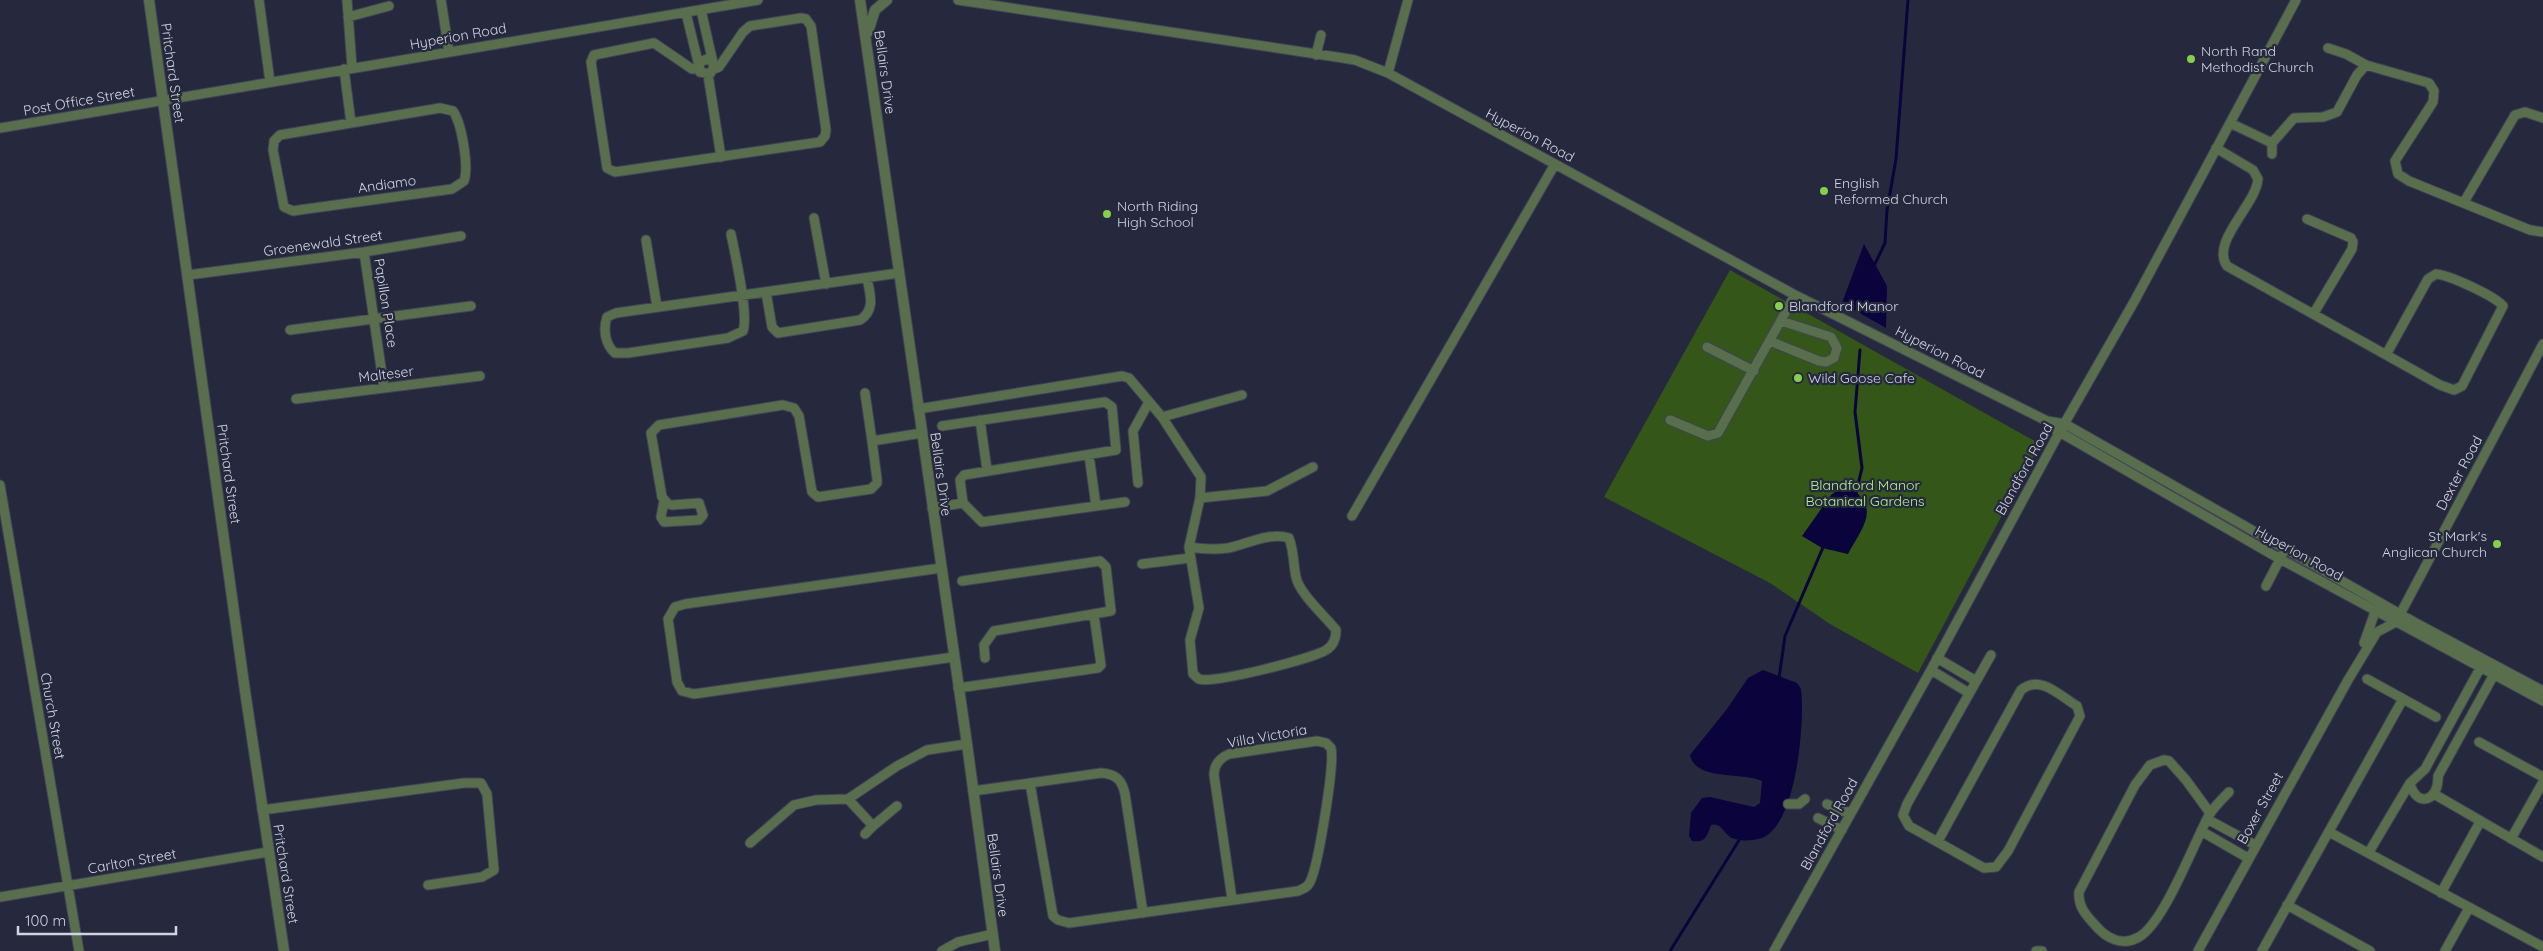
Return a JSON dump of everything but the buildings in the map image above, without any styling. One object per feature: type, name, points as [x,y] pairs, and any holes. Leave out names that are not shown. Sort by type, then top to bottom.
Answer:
[{"type":"street","name":"Pritchard Street","points":[[149,0],[262,810],[284,951]]},
{"type":"street","points":[[258,0],[270,82]]},
{"type":"street","points":[[348,0],[348,68],[351,123]]},
{"type":"street","points":[[441,0],[449,52]]},
{"type":"street","name":"Hyperion Road","points":[[163,100],[758,0]]},
{"type":"street","name":"Bellairs Drive","points":[[860,0],[995,951]]},
{"type":"street","points":[[866,39],[875,10],[887,0]]},
{"type":"street","name":"Hyperion Road","points":[[958,0],[1355,60],[1388,73],[1796,295],[2047,421],[2065,424],[2285,548],[2398,618],[2496,671],[2543,692]]},
{"type":"street","points":[[1388,73],[1408,0]]},
{"type":"street","name":"Blandford Road","points":[[1774,951],[1931,670],[2059,433],[2135,300],[2296,0]]},
{"type":"street","points":[[348,17],[389,6]]},
{"type":"street","points":[[700,10],[711,69],[721,157]]},
{"type":"street","points":[[686,13],[699,67],[702,74],[719,67],[743,32],[750,26],[801,18],[806,19],[811,26],[826,136],[820,142],[721,157],[615,172],[607,168],[591,62],[594,55],[598,52],[654,43],[692,69],[699,67],[704,60],[711,69]]},
{"type":"street","points":[[1316,55],[1321,35]]},
{"type":"street","points":[[2328,48],[2346,54],[2366,65],[2420,79],[2432,87],[2435,93],[2433,102],[2397,157],[2395,169],[2398,174],[2409,181],[2536,232],[2543,232]]},
{"type":"street","points":[[2272,154],[2272,143],[2294,118],[2323,116],[2337,112],[2357,75],[2366,65]]},
{"type":"street","name":"Post Office Street","points":[[0,128],[163,100]]},
{"type":"street","name":"Andiamo","points":[[440,108],[453,111],[459,124],[467,168],[464,181],[452,189],[293,211],[284,206],[281,202],[273,150],[276,137],[351,123],[440,108]]},
{"type":"street","points":[[2464,202],[2515,115],[2525,112],[2543,118]]},
{"type":"street","points":[[2230,123],[2272,143]]},
{"type":"street","points":[[2216,148],[2253,170],[2258,179],[2255,191],[2224,244],[2224,262],[2231,269],[2387,353],[2446,388],[2458,388],[2464,384],[2467,372],[2503,306],[2496,300],[2471,288],[2436,274],[2428,279],[2387,353]]},
{"type":"street","points":[[1352,516],[1555,164]]},
{"type":"street","points":[[814,218],[826,284]]},
{"type":"street","points":[[2307,219],[2351,238],[2353,243],[2314,313]]},
{"type":"street","points":[[732,234],[741,296],[745,327],[737,335],[628,353],[616,353],[611,350],[606,341],[604,324],[607,317],[616,313],[656,307],[741,296],[826,284],[899,273]]},
{"type":"street","name":"Groenewald Street","points":[[188,275],[364,252],[461,236]]},
{"type":"street","points":[[646,240],[656,307]]},
{"type":"street","name":"Papillon Place","points":[[364,252],[384,388]]},
{"type":"street","points":[[766,292],[772,327],[778,333],[860,320],[868,314],[871,306],[867,278]]},
{"type":"street","points":[[1670,420],[1708,436],[1718,433],[1796,295]]},
{"type":"street","points":[[290,330],[471,306]]},
{"type":"street","points":[[1770,341],[1819,361],[1831,360],[1837,354],[1836,344],[1831,337],[1781,321]]},
{"type":"street","name":"Dexter Road","points":[[2398,618],[2543,344]]},
{"type":"street","points":[[1707,347],[1754,371]]},
{"type":"street","name":"Malteser","points":[[296,399],[480,376]]},
{"type":"street","points":[[918,409],[1122,376],[1129,378],[1162,417],[1201,477],[1200,498],[1189,547],[1199,608],[1190,640],[1193,674],[1199,679],[1215,678],[1282,666],[1327,650],[1336,638],[1336,630],[1301,588],[1296,577],[1294,557],[1289,538],[1273,536],[1228,548],[1208,550],[1189,547]]},
{"type":"street","points":[[664,501],[672,505],[699,503],[703,515],[699,520],[664,522],[661,517],[664,501],[651,433],[659,425],[783,406],[794,408],[799,416],[812,492],[816,497],[871,489],[875,486],[877,479],[865,392]]},
{"type":"street","points":[[1162,417],[1242,395]]},
{"type":"street","points":[[942,426],[1108,402],[1112,407],[1117,448],[1114,451],[964,475],[960,478],[963,503],[982,522],[1125,502]]},
{"type":"street","points":[[1138,483],[1133,431],[1149,402]]},
{"type":"street","points":[[980,420],[987,470]]},
{"type":"street","name":"Hyperion Road","points":[[2047,421],[2059,433],[2280,559],[2375,612],[2398,618]]},
{"type":"street","points":[[872,441],[922,433]]},
{"type":"street","points":[[1089,454],[1096,506]]},
{"type":"street","points":[[1200,498],[1267,491],[1313,467]]},
{"type":"street","name":"Church Street","points":[[0,485],[79,951]]},
{"type":"street","points":[[932,508],[963,503]]},
{"type":"street","points":[[2266,586],[2285,548]]},
{"type":"street","points":[[1142,564],[1190,558]]},
{"type":"street","points":[[962,580],[1102,561],[1106,567],[1112,609],[1108,613],[994,630],[984,645],[985,658]]},
{"type":"street","points":[[941,568],[685,604],[675,607],[668,619],[677,682],[682,691],[694,694],[954,657]]},
{"type":"street","name":"Boxer Street","points":[[2348,680],[2372,625],[2375,612]]},
{"type":"street","points":[[958,688],[1098,668],[1101,665],[1094,615]]},
{"type":"street","name":"Boxer Street","points":[[2198,951],[2348,680],[2377,632],[2398,618]]},
{"type":"street","points":[[1938,842],[2015,697],[2022,690],[2030,684],[2043,684],[2077,706],[2080,716],[2078,724],[2001,862],[1996,866],[1984,868],[1938,842],[1907,823],[1904,811],[1991,655]]},
{"type":"street","points":[[1937,658],[1976,681]]},
{"type":"street","points":[[2369,852],[2410,783],[2425,769],[2483,664]]},
{"type":"street","points":[[1931,670],[1969,693]]},
{"type":"street","name":"Hyperion Road","points":[[2496,671],[2543,701]]},
{"type":"street","points":[[2410,783],[2412,792],[2416,796],[2427,798],[2434,794],[2437,790],[2438,776],[2496,671]]},
{"type":"street","points":[[2367,678],[2436,717]]},
{"type":"street","points":[[2262,951],[2403,699]]},
{"type":"street","points":[[2447,730],[2460,736]]},
{"type":"street","name":"Villa Victoria","points":[[1030,783],[1053,916],[1058,920],[1069,923],[1298,891],[1308,885],[1311,880],[1332,769],[1331,748],[1326,743],[1317,741],[1229,754],[1221,759],[1215,767],[1214,775],[1232,899]]},
{"type":"street","points":[[2479,742],[2543,777]]},
{"type":"street","points":[[750,843],[794,805],[816,800],[848,799],[897,766],[927,750],[967,744]]},
{"type":"street","points":[[2229,792],[2209,816],[2158,917],[2139,937],[2124,942],[2110,939],[2100,932],[2083,912],[2079,892],[2135,785],[2150,766],[2164,760],[2168,761],[2182,774],[2209,816],[2255,845]]},
{"type":"street","points":[[973,791],[1101,773],[1113,775],[1120,780],[1125,794],[1143,913]]},
{"type":"street","points":[[2511,840],[2543,782]]},
{"type":"street","points":[[262,810],[464,783],[481,783],[486,790],[494,870],[482,877],[428,885]]},
{"type":"street","points":[[2434,794],[2543,857]]},
{"type":"street","points":[[848,799],[873,826]]},
{"type":"street","points":[[1788,804],[1799,804],[1805,800]]},
{"type":"street","points":[[1827,804],[1840,811],[1850,812]]},
{"type":"street","points":[[865,834],[897,806]]},
{"type":"street","points":[[1818,818],[1842,830]]},
{"type":"street","points":[[2441,893],[2480,822]]},
{"type":"street","points":[[2201,831],[2248,858]]},
{"type":"street","points":[[2329,832],[2543,947]]},
{"type":"street","name":"Carlton Street","points":[[0,897],[268,852]]},
{"type":"street","points":[[2288,905],[2370,951]]},
{"type":"street","points":[[2445,951],[2469,908]]},
{"type":"street","points":[[942,951],[958,942],[993,934]]},
{"type":"street","points":[[2036,951],[2042,951]]},
{"type":"green space","name":"Blandford Manor Botanical Gardens","points":[[1730,270],[2040,444],[1918,673],[1830,624],[1770,583],[1604,497]]},
{"type":"shaded area","points":[[1864,244],[1887,286],[1886,328],[1842,303]]},
{"type":"shaded area","points":[[1846,484],[1857,493],[1866,509],[1864,525],[1848,554],[1822,548],[1802,536],[1831,495]]},
{"type":"shaded area","points":[[1763,670],[1797,683],[1801,689],[1801,725],[1796,773],[1790,797],[1782,817],[1771,832],[1758,839],[1735,839],[1718,825],[1711,825],[1703,840],[1692,841],[1689,836],[1691,813],[1702,798],[1710,797],[1754,807],[1760,803],[1762,781],[1701,769],[1694,763],[1690,755],[1727,709],[1748,678]]},
{"type":"waterway","points":[[1873,268],[1885,243],[1887,210],[1896,159],[1908,0]]},
{"type":"waterway","points":[[1856,493],[1862,468],[1855,412],[1860,350]]},
{"type":"waterway","points":[[1779,678],[1785,636],[1824,545]]},
{"type":"waterway","points":[[1670,951],[1741,837]]},
{"type":"place","name":"North Rand Methodist Church","points":[[2191,59]]},
{"type":"place","name":"English Reformed Church","points":[[1824,191]]},
{"type":"place","name":"North Riding High School","points":[[1107,214]]},
{"type":"place","name":"Blandford Manor","points":[[1779,306]]},
{"type":"place","name":"Wild Goose Cafe","points":[[1798,378]]},
{"type":"place","name":"St Mark's Anglican Church","points":[[2497,544]]}]
